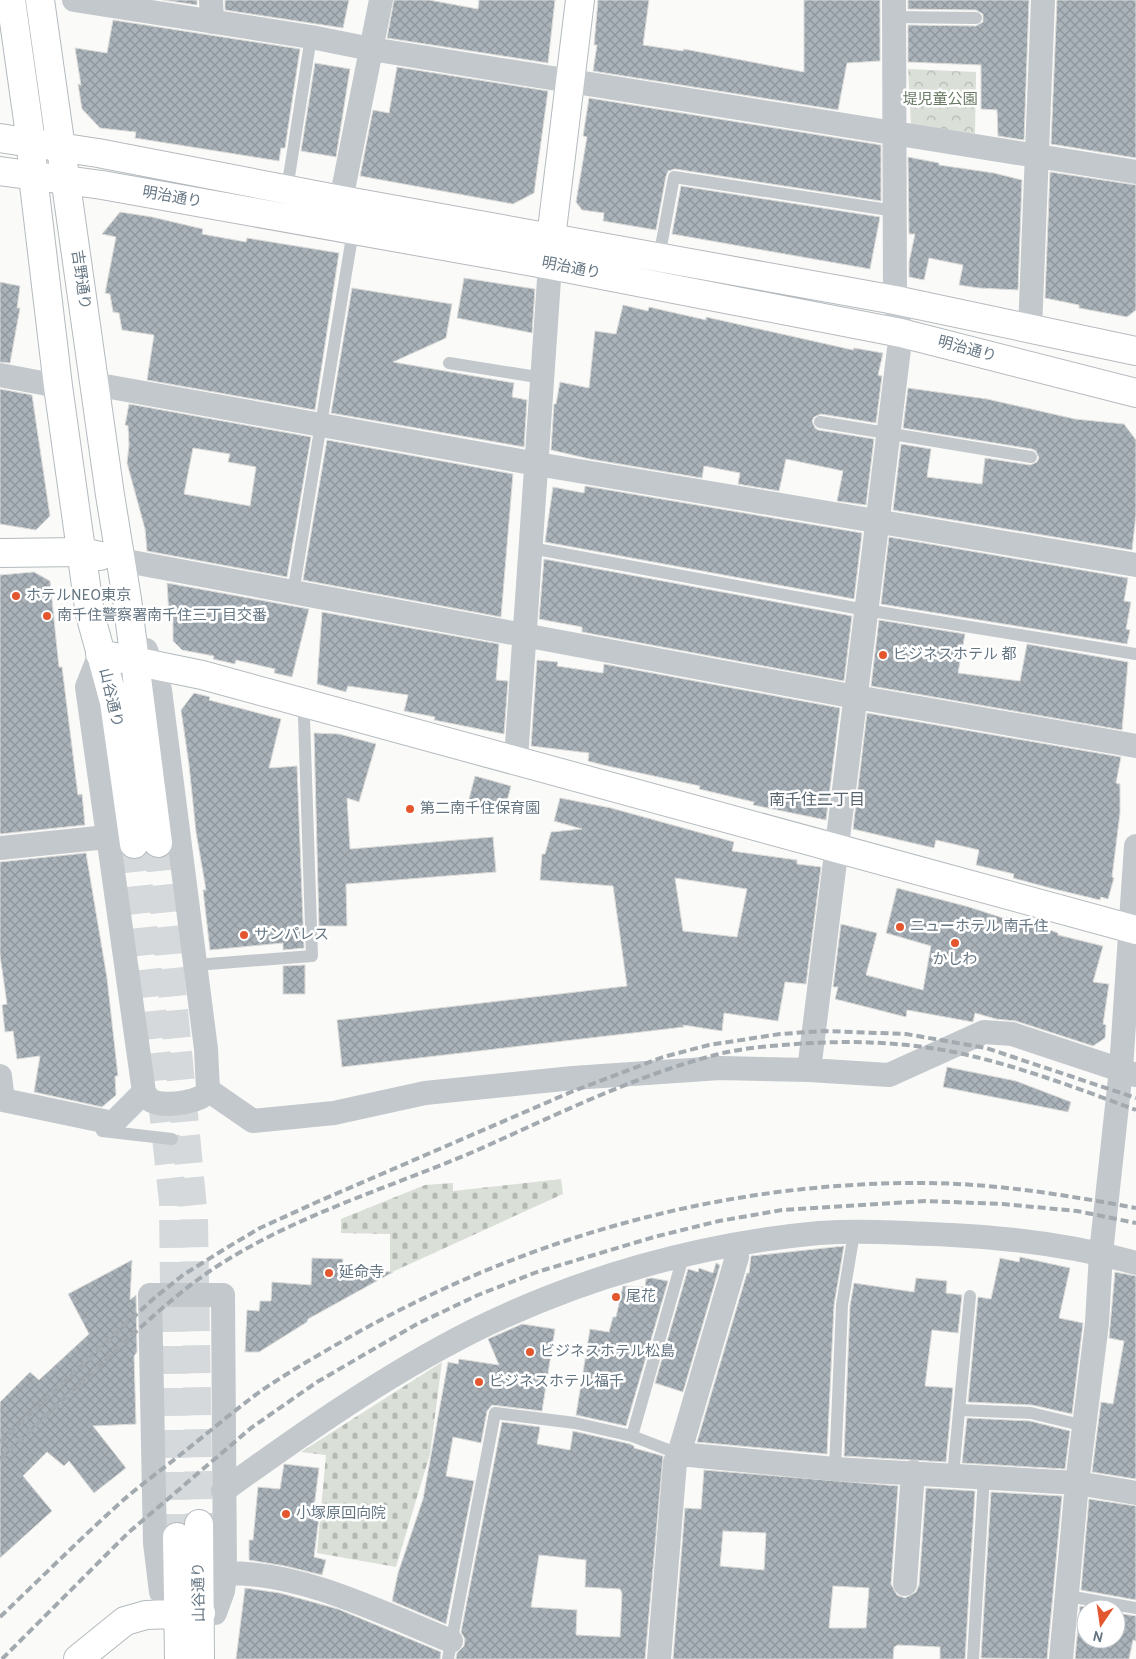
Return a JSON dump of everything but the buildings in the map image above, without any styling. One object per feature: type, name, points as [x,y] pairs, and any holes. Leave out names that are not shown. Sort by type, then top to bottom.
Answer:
[{"type":"main road","points":[[11,0],[31,142],[33,176],[58,386],[82,552]]},
{"type":"main road","name":"吉野通り","points":[[40,0],[67,180],[94,384],[121,560]]},
{"type":"main road","points":[[550,265],[551,238],[580,0]]},
{"type":"main road","name":"明治通り","points":[[0,138],[61,147],[341,200],[895,300],[1136,351]]},
{"type":"main road","name":"明治通り","points":[[0,171],[67,180],[550,265],[901,333],[1136,393]]},
{"type":"main road","points":[[0,553],[82,552],[121,560]]},
{"type":"main road","name":"山谷通り","points":[[82,552],[90,614],[114,702],[146,844],[143,662],[128,608],[121,560]]},
{"type":"main road","points":[[100,654],[143,662],[516,759],[1134,929]]},
{"type":"main road","name":"山谷通り","points":[[188,1531],[189,1613],[200,1659]]},
{"type":"main road","points":[[78,1659],[125,1621],[146,1614],[189,1613]]},
{"type":"main road","name":"山谷通り","points":[[179,1659],[189,1613]]},
{"type":"street","points":[[74,0],[212,11],[370,49],[1136,172]]},
{"type":"street","points":[[341,200],[381,0]]},
{"type":"street","points":[[1030,330],[1043,0]]},
{"type":"street","points":[[809,1070],[901,333],[895,300],[894,8]]},
{"type":"street","points":[[516,759],[550,265]]},
{"type":"street","points":[[0,375],[58,386]]},
{"type":"street","points":[[94,384],[536,464],[1136,565]]},
{"type":"street","points":[[121,560],[856,697],[1136,746]]},
{"type":"street","points":[[100,654],[87,687],[144,1092],[152,1100],[166,1102],[196,1101],[202,1098],[208,1090],[207,1058],[196,965],[160,690],[143,662]]},
{"type":"street","points":[[0,848],[108,837]]},
{"type":"street","points":[[1061,1659],[1077,1483],[1097,1323],[1101,1253],[1128,1072],[1136,846]]},
{"type":"street","points":[[208,1090],[253,1121],[334,1113],[425,1094],[573,1078],[720,1068],[809,1070],[889,1075],[984,1032],[1012,1034],[1128,1072]]},
{"type":"street","points":[[0,1076],[3,1100],[113,1123],[144,1092]]},
{"type":"street","points":[[223,1491],[347,1406],[472,1332],[592,1281],[683,1256],[737,1245],[822,1233],[918,1233],[1002,1238],[1101,1253],[1136,1263]]},
{"type":"street","points":[[659,1659],[674,1462],[679,1454],[737,1257],[737,1245]]},
{"type":"street","points":[[150,1295],[223,1295],[223,1491],[223,1591],[215,1613],[189,1613],[161,1592],[155,1543],[150,1295]]},
{"type":"street","points":[[679,1454],[834,1468],[1077,1483],[1136,1493]]},
{"type":"street","points":[[905,1584],[913,1472]]},
{"type":"street","points":[[224,1573],[238,1573],[314,1586],[449,1650]]},
{"type":"lane","points":[[894,8],[976,18]]},
{"type":"lane","points":[[287,189],[311,36]]},
{"type":"lane","points":[[659,257],[674,177],[895,212]]},
{"type":"lane","points":[[293,593],[353,231]]},
{"type":"lane","points":[[450,363],[542,378]]},
{"type":"lane","points":[[820,422],[888,435],[1031,457]]},
{"type":"lane","points":[[531,548],[866,610],[1136,654]]},
{"type":"lane","points":[[196,965],[312,956],[304,718],[301,702]]},
{"type":"lane","points":[[0,1108],[106,1132],[172,1139]]},
{"type":"lane","points":[[834,1468],[842,1305],[854,1233]]},
{"type":"lane","points":[[632,1436],[683,1256]]},
{"type":"lane","points":[[953,1475],[970,1296]]},
{"type":"lane","points":[[960,1410],[1030,1413],[1084,1426]]},
{"type":"lane","points":[[449,1650],[495,1413],[575,1423],[632,1436],[679,1454]]},
{"type":"lane","points":[[973,1659],[984,1477]]},
{"type":"lane","points":[[1068,1596],[1136,1608]]},
{"type":"green space","name":"堤児童公園","points":[[908,69],[976,72],[975,134],[911,125]]},
{"type":"green space","points":[[561,1179],[563,1194],[390,1273],[390,1234],[341,1233],[341,1219],[425,1185],[453,1183],[453,1191]]},
{"type":"green space","points":[[442,1362],[430,1454],[396,1567],[317,1553],[326,1455],[301,1452]]},
{"type":"tunnel","points":[[158,843],[194,1219],[199,1524]]},
{"type":"tunnel","points":[[134,844],[173,1202],[177,1537]]},
{"type":"railway","points":[[0,1442],[153,1299],[183,1275],[260,1228],[571,1092],[663,1057],[709,1045],[780,1034],[824,1031],[906,1034],[986,1048],[1136,1098]]},
{"type":"railway","points":[[0,1459],[163,1308],[204,1275],[249,1247],[343,1203],[473,1152],[622,1086],[684,1064],[735,1051],[786,1045],[856,1042],[896,1044],[954,1052],[1000,1063],[1069,1085],[1136,1110]]},
{"type":"railway","points":[[0,1617],[127,1497],[265,1388],[346,1339],[413,1304],[481,1272],[552,1245],[624,1223],[697,1206],[771,1193],[846,1185],[922,1183],[1002,1187],[1136,1208]]},
{"type":"railway","points":[[2,1659],[128,1533],[251,1428],[317,1382],[417,1324],[478,1295],[537,1272],[654,1237],[719,1221],[782,1210],[925,1201],[1003,1204],[1077,1211],[1136,1223]]},
{"type":"place","name":"ホテルNEO東京","points":[[16,596]]},
{"type":"place","name":"南千住警察署南千住三丁目交番","points":[[47,616]]},
{"type":"place","name":"ビジネスホテル 都","points":[[883,655]]},
{"type":"place","name":"第二南千住保育園","points":[[410,809]]},
{"type":"place","name":"ニューホテル 南千住","points":[[900,927]]},
{"type":"place","name":"サンパレス","points":[[244,935]]},
{"type":"place","name":"かしわ","points":[[955,943]]},
{"type":"place","name":"延命寺","points":[[329,1273]]},
{"type":"place","name":"尾花","points":[[616,1297]]},
{"type":"place","name":"ビジネスホテル松島","points":[[530,1352]]},
{"type":"place","name":"ビジネスホテル福千","points":[[479,1382]]},
{"type":"place","name":"小塚原回向院","points":[[286,1514]]},
{"type":"district","name":"南千住二丁目","points":[[817,801]]}]
